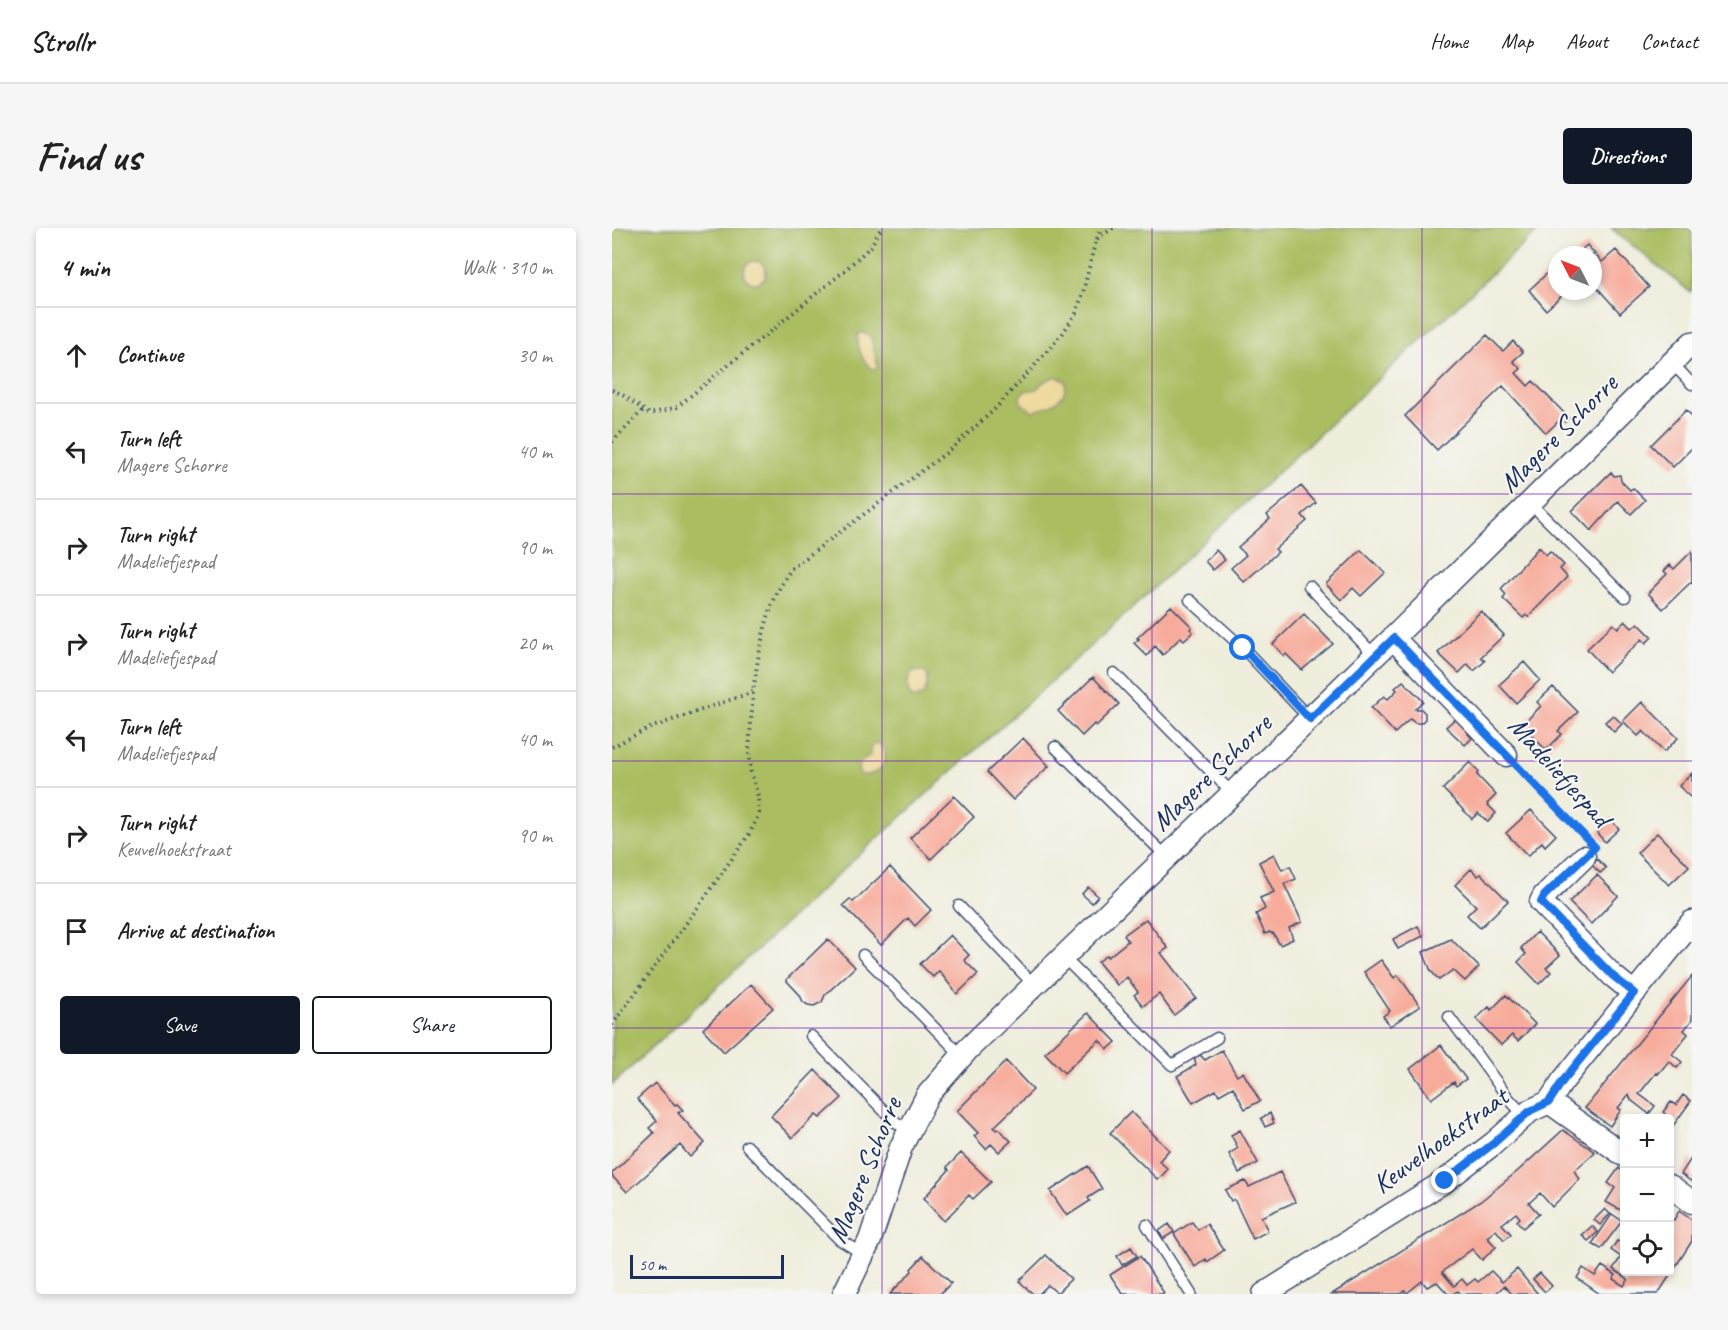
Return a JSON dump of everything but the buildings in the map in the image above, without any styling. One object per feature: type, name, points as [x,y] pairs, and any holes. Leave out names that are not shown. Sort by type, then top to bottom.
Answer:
[{"type":"street","name":"Magere Schorre","points":[[844,1294],[870,1240],[909,1132],[927,1096],[962,1056],[1376,656],[1692,342]]},
{"type":"street","name":"Madeliefjespad","points":[[1394,638],[1506,755]]},
{"type":"street","name":"Madeliefjespad","points":[[1584,857],[1544,896],[1541,902],[1613,976],[1634,993]]},
{"type":"street","name":"Keuvelhoekstraat","points":[[1264,1294],[1445,1181],[1494,1143],[1524,1115],[1549,1102],[1562,1082],[1692,922]]},
{"type":"street","points":[[1549,1102],[1620,1152]]},
{"type":"street","points":[[1674,1189],[1692,1202]]},
{"type":"lane","points":[[1672,363],[1692,384]]},
{"type":"lane","points":[[1530,503],[1625,597]]},
{"type":"lane","points":[[1309,586],[1376,656]]},
{"type":"lane","points":[[1190,600],[1243,648],[1310,719]]},
{"type":"lane","points":[[1114,673],[1233,794]]},
{"type":"lane","points":[[1055,747],[1167,857]]},
{"type":"lane","points":[[959,906],[1034,985]]},
{"type":"lane","points":[[863,955],[962,1056]]},
{"type":"lane","points":[[1063,957],[1172,1065],[1217,1038]]},
{"type":"lane","points":[[1449,1017],[1509,1099],[1524,1115]]},
{"type":"lane","points":[[811,1036],[892,1119],[909,1132]]},
{"type":"lane","points":[[747,1146],[839,1239],[863,1254]]},
{"type":"lane","points":[[1147,1225],[1191,1294]]},
{"type":"path","points":[[612,390],[619,392],[650,414],[677,407],[843,272],[871,246],[881,228]]},
{"type":"path","points":[[612,1025],[750,833],[759,813],[749,751],[753,692],[757,662],[770,611],[781,582],[792,568],[946,453],[994,410],[1063,333],[1076,314],[1101,228]]},
{"type":"path","points":[[1096,240],[1113,228]]},
{"type":"path","points":[[612,442],[643,410]]},
{"type":"path","points":[[612,747],[647,729],[753,692]]},
{"type":"path","name":"Madeliefjespad","points":[[1506,755],[1595,847],[1584,857]]},
{"type":"green space","points":[[612,228],[1541,228],[1115,624],[847,866],[612,1085]]},
{"type":"green space","points":[[1611,228],[1692,228],[1692,290],[1690,292]]},
{"type":"sand","points":[[755,261],[763,264],[766,272],[763,280],[755,283],[747,280],[744,272],[747,264]]},
{"type":"sand","points":[[858,333],[865,333],[871,337],[878,367],[873,370],[861,354]]},
{"type":"sand","points":[[1055,376],[1065,380],[1066,387],[1056,402],[1032,411],[1021,403],[1020,397],[1024,391],[1037,389],[1042,383]]},
{"type":"sand","points":[[923,671],[928,676],[926,688],[923,694],[912,698],[908,689],[909,679],[911,673]]},
{"type":"sand","points":[[878,743],[885,755],[883,765],[874,773],[861,775],[858,770],[859,764],[870,755],[870,749],[874,744]]},
{"type":"route","points":[[1243,648],[1310,719],[1394,638],[1595,847],[1544,896],[1541,902],[1613,976],[1634,993],[1562,1082],[1549,1102],[1530,1111],[1494,1143],[1445,1181]]}]
